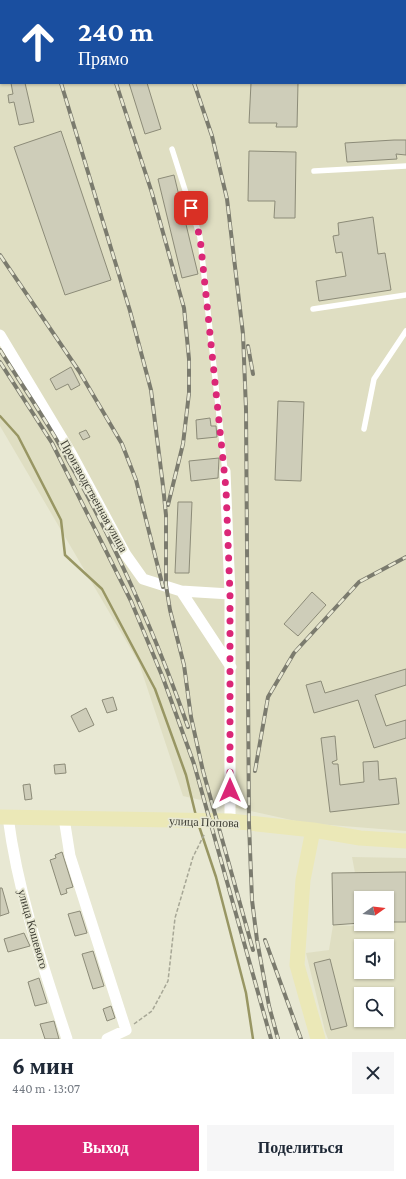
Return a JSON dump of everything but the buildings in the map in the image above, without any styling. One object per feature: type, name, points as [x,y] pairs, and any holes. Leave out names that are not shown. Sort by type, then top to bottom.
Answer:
[{"type":"street","name":"Производственная улица","points":[[0,335],[71,453],[130,561],[143,579],[181,590],[230,594]]},
{"type":"street","points":[[225,472],[230,594],[230,821]]},
{"type":"street","points":[[181,590],[231,668]]},
{"type":"street","name":"улица Попова","points":[[4,817],[230,821],[313,830],[360,838],[406,841]]},
{"type":"street","name":"улица Кошевого","points":[[4,817],[22,896],[67,1039]]},
{"type":"street","points":[[64,818],[70,856],[126,1030],[107,1039]]},
{"type":"street","points":[[313,830],[303,880],[297,965],[318,1039]]},
{"type":"lane","points":[[172,149],[200,237],[225,472]]},
{"type":"lane","points":[[314,171],[406,166]]},
{"type":"lane","points":[[313,309],[406,295]]},
{"type":"lane","points":[[364,429],[374,379],[406,331]]},
{"type":"path","points":[[126,1030],[152,1012],[168,981],[175,918],[193,857],[210,821]]},
{"type":"shaded area","points":[[0,84],[406,84],[406,831],[305,823],[183,796],[139,663],[0,426]]},
{"type":"shaded area","points":[[352,857],[406,858],[406,1039],[328,1039],[325,1031],[306,953],[329,950],[333,925],[354,926],[354,931],[394,931],[394,891],[355,891],[355,873]]},
{"type":"waterway","points":[[0,416],[18,436],[61,520],[65,555],[102,589],[155,689],[186,775],[196,816]]},
{"type":"waterway","points":[[199,826],[216,877],[246,993],[253,1039]]},
{"type":"railway","points":[[61,84],[130,311],[151,390],[166,515],[166,585],[170,610],[184,665],[191,717],[203,771],[253,950]]},
{"type":"railway","points":[[116,84],[152,193],[184,308],[189,359],[189,393],[183,444],[168,505]]},
{"type":"railway","points":[[194,84],[212,136],[227,199],[243,334],[246,409],[249,824],[252,900],[257,940],[269,1006],[278,1039]]},
{"type":"railway","points":[[0,255],[79,371],[122,444],[136,480],[163,587]]},
{"type":"railway","points":[[248,346],[253,374]]},
{"type":"railway","points":[[0,350],[55,437],[112,543],[145,616],[188,727]]},
{"type":"railway","points":[[0,362],[52,443],[131,601],[163,678],[194,764],[271,1039]]},
{"type":"railway","points":[[255,771],[268,697],[294,653],[359,582],[406,557]]},
{"type":"railway","points":[[265,940],[301,1039]]},
{"type":"route","points":[[191,208],[200,237],[225,472],[230,594],[230,790]]}]
